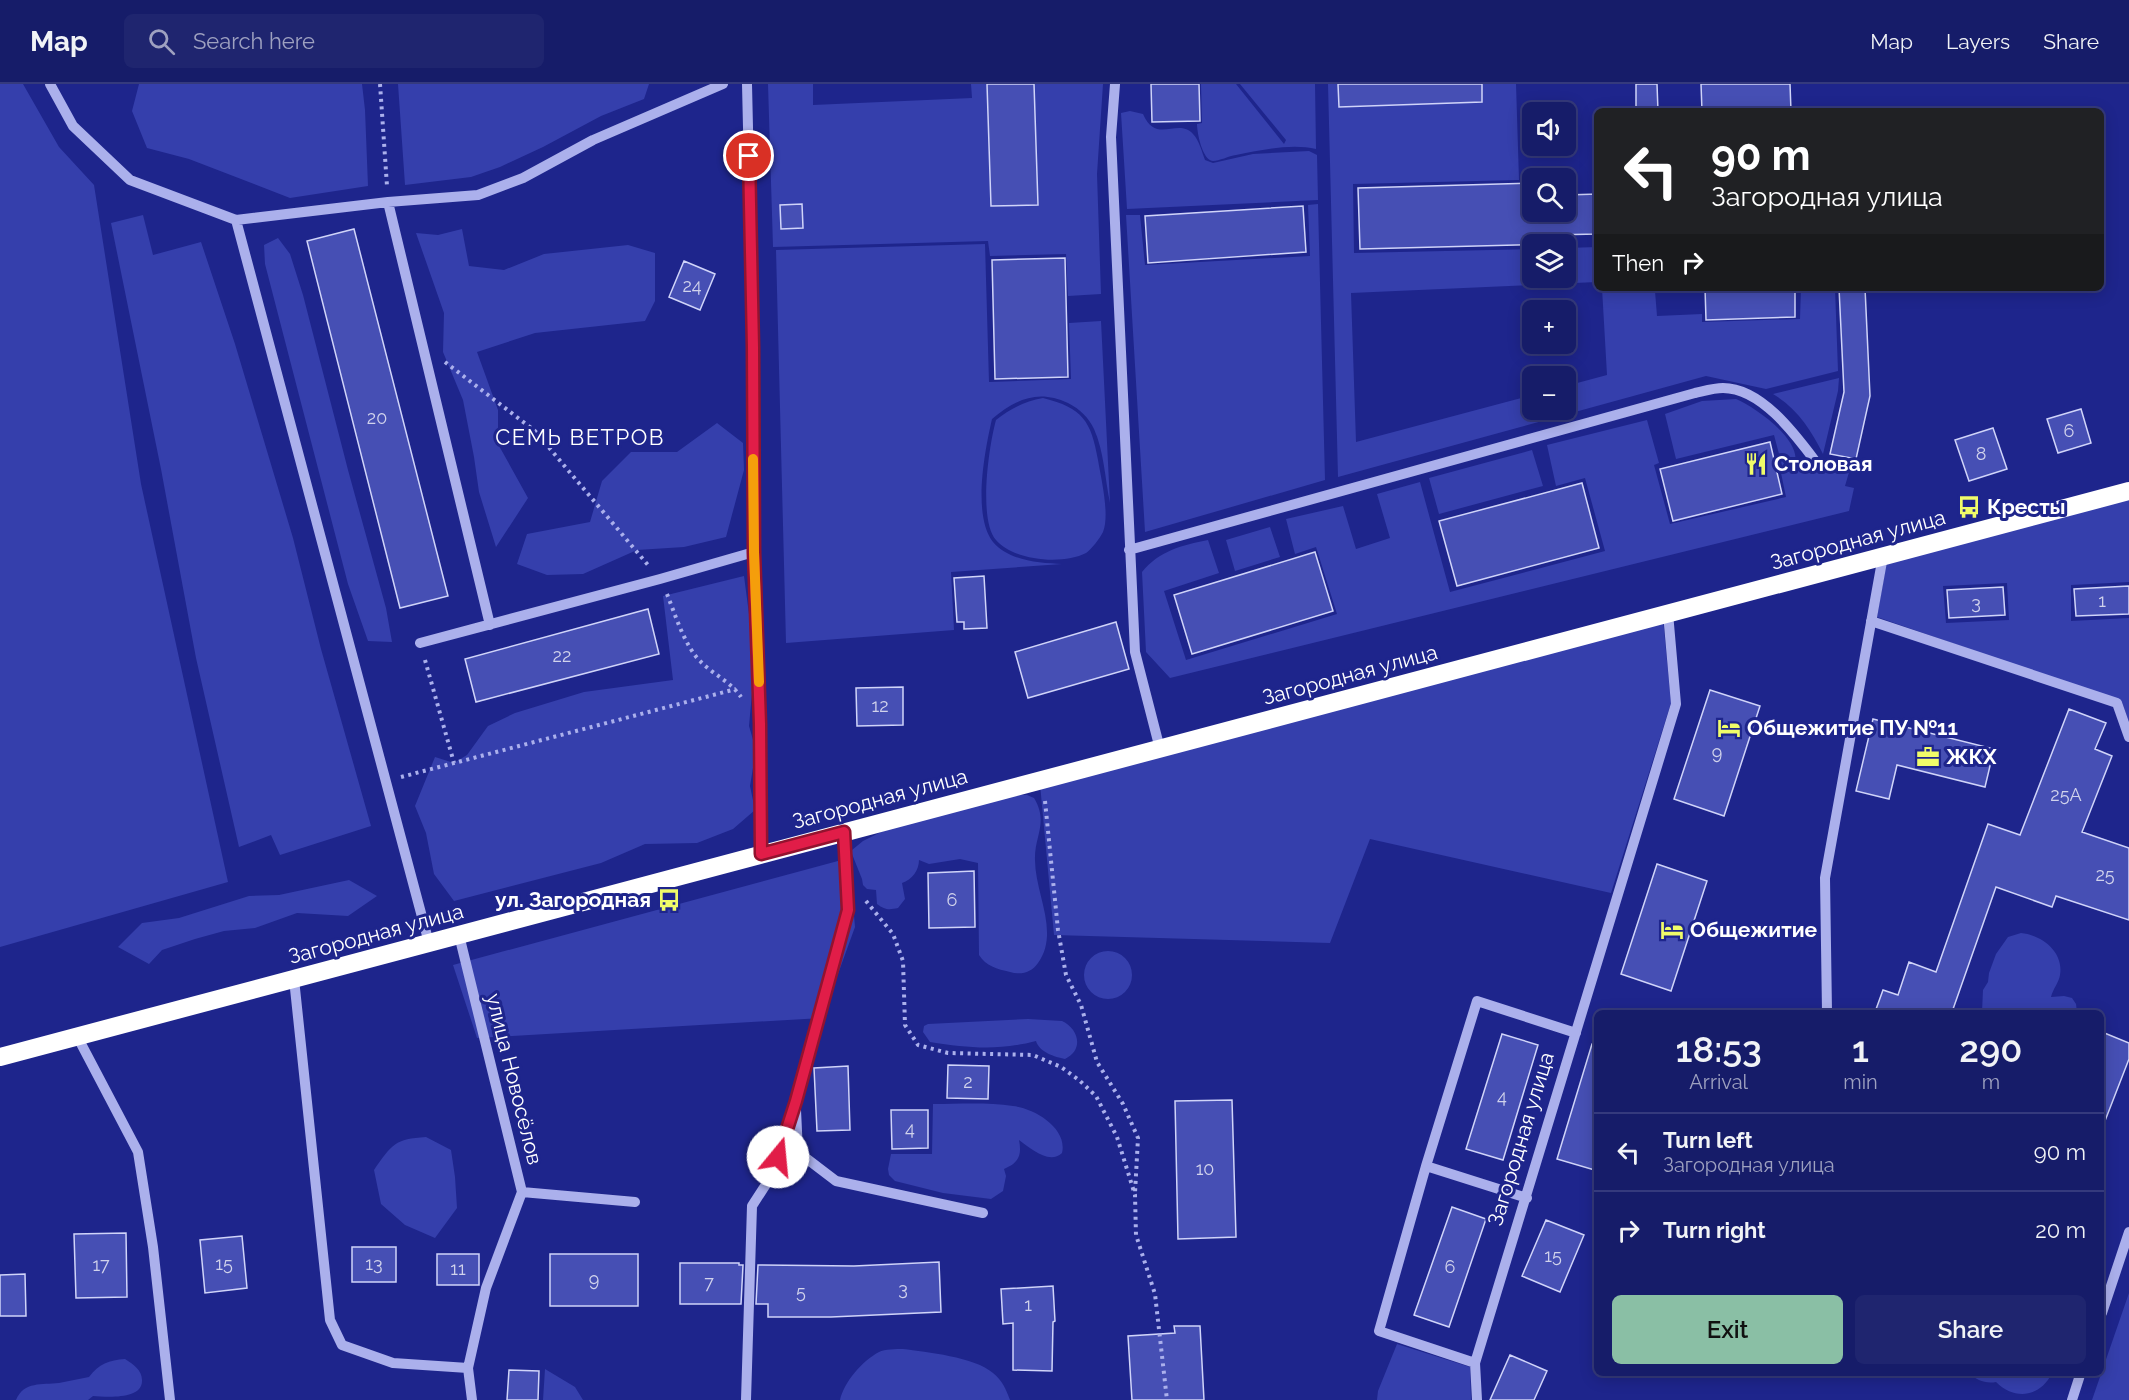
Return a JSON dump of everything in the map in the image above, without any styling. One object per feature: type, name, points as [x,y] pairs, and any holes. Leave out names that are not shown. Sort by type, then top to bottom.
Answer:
[{"type":"highway","name":"Загородная улица","points":[[0,1057],[2129,491]]},
{"type":"street","points":[[50,84],[74,126],[130,180],[236,220],[388,202],[477,195],[523,178],[593,140],[723,84]]},
{"type":"street","points":[[747,84],[761,854]]},
{"type":"street","points":[[1115,84],[1111,137],[1135,652],[1160,749]]},
{"type":"street","points":[[388,202],[490,625]]},
{"type":"street","points":[[236,220],[429,943]]},
{"type":"street","points":[[1129,550],[1672,399],[1724,388],[1753,396],[1789,427],[1816,462]]},
{"type":"street","points":[[420,643],[754,552]]},
{"type":"street","points":[[1827,1010],[1825,878],[1883,556]]},
{"type":"street","name":"Загородная улица","points":[[1477,1400],[1475,1363],[1676,704],[1668,614]]},
{"type":"street","points":[[1871,621],[2117,703],[2129,736]]},
{"type":"street","points":[[746,1400],[752,1206],[772,1175],[796,1101],[848,910],[844,832]]},
{"type":"street","name":"улица Новосёлов","points":[[459,935],[522,1192],[635,1202]]},
{"type":"street","points":[[294,979],[330,1320],[342,1345],[393,1363],[468,1368]]},
{"type":"street","points":[[1475,1363],[1379,1331],[1426,1166],[1477,1001],[1576,1033]]},
{"type":"street","points":[[77,1036],[138,1152],[153,1247],[170,1400]]},
{"type":"street","points":[[796,1101],[798,1152],[836,1181],[983,1213]]},
{"type":"street","points":[[1426,1166],[1527,1198]]},
{"type":"street","points":[[472,1400],[468,1368],[486,1288],[522,1192]]},
{"type":"street","points":[[2104,1307],[2129,1232]]},
{"type":"street","points":[[2072,1400],[2081,1376]]},
{"type":"path","points":[[380,84],[388,202]]},
{"type":"path","points":[[423,345],[535,431],[660,579],[686,638],[699,661],[735,689],[760,724]]},
{"type":"path","points":[[420,643],[454,763]]},
{"type":"path","points":[[386,780],[735,689],[759,679]]},
{"type":"path","points":[[1043,779],[1058,930],[1066,975],[1081,1005],[1096,1062],[1123,1104],[1138,1138],[1135,1195],[1136,1235],[1155,1294],[1167,1400]]},
{"type":"path","points":[[847,882],[877,913],[893,934],[903,961],[905,1025],[918,1045],[948,1053],[1033,1055],[1061,1067],[1096,1096],[1117,1137],[1135,1195]]},
{"type":"shaded area","points":[[0,84],[23,84],[59,147],[94,185],[141,484],[228,882],[0,947]]},
{"type":"shaded area","points":[[139,84],[362,84],[368,186],[290,198],[189,159],[147,148],[132,111]]},
{"type":"shaded area","points":[[398,84],[649,84],[644,99],[601,116],[500,167],[471,177],[405,185]]},
{"type":"shaded area","points":[[768,84],[813,84],[813,105],[972,98],[971,84],[1103,84],[1097,174],[1101,294],[1068,296],[1066,254],[990,256],[988,241],[773,247]]},
{"type":"shaded area","points":[[1201,84],[1236,84],[1284,144],[1286,140],[1240,84],[1315,84],[1316,149],[1276,148],[1215,161],[1209,159],[1201,145],[1197,128],[1197,124],[1202,123]]},
{"type":"shaded area","points":[[1328,84],[1516,84],[1519,180],[1353,184],[1354,253],[1522,249],[1522,285],[1351,293],[1356,442],[1522,398],[1522,420],[1546,420],[1338,477]]},
{"type":"shaded area","points":[[1130,111],[1143,114],[1154,128],[1187,130],[1197,139],[1205,160],[1213,163],[1253,154],[1309,151],[1317,155],[1318,200],[1127,209],[1121,113]]},
{"type":"shaded area","points":[[1318,204],[1325,480],[1145,532],[1126,215],[1140,215],[1145,265],[1310,256],[1308,205]]},
{"type":"shaded area","points":[[143,215],[153,255],[201,242],[235,344],[293,538],[321,649],[371,826],[280,855],[271,835],[239,847],[196,658],[161,469],[111,223]]},
{"type":"shaded area","points":[[462,229],[469,266],[504,270],[544,254],[628,245],[655,253],[655,301],[645,321],[535,333],[477,352],[498,410],[498,444],[528,498],[496,547],[479,492],[463,400],[443,352],[444,313],[416,233],[438,235]]},
{"type":"shaded area","points":[[278,238],[290,254],[303,295],[386,608],[392,642],[368,641],[348,584],[265,264],[264,245]]},
{"type":"shaded area","points":[[985,244],[989,382],[1071,379],[1069,323],[1101,321],[1110,503],[1100,446],[1087,418],[1072,405],[1057,399],[1037,397],[1019,401],[992,419],[982,482],[983,516],[993,542],[1007,553],[1035,562],[1062,564],[951,572],[954,630],[786,643],[776,250]]},
{"type":"shaded area","points":[[1594,247],[1594,282],[1576,283],[1576,248]]},
{"type":"shaded area","points":[[1602,291],[1655,291],[1657,316],[1702,314],[1702,322],[1800,319],[1801,291],[1835,291],[1838,371],[1766,389],[1706,376],[1576,412],[1576,383],[1607,375]]},
{"type":"shaded area","points":[[1839,378],[1823,454],[1814,436],[1802,420],[1773,394]]},
{"type":"shaded area","points":[[1043,398],[1067,406],[1083,418],[1088,426],[1095,447],[1104,496],[1106,516],[1102,535],[1086,553],[1065,559],[1039,559],[1014,553],[996,540],[987,516],[988,464],[996,420],[1018,406]]},
{"type":"shaded area","points":[[1736,399],[1765,416],[1784,434],[1795,454],[1795,463],[1783,469],[1774,435],[1676,459],[1665,414],[1702,401]]},
{"type":"shaded area","points":[[1647,420],[1659,463],[1654,465],[1670,524],[1786,497],[1781,473],[1852,462],[1845,486],[1854,488],[1849,511],[1170,678],[1146,652],[1142,572],[1163,554],[1208,540],[1219,573],[1164,591],[1186,660],[1337,614],[1316,547],[1295,554],[1286,519],[1343,506],[1356,549],[1390,538],[1377,494],[1420,482],[1450,592],[1605,551],[1585,478],[1556,486],[1547,445]]},
{"type":"shaded area","points":[[717,423],[743,443],[744,470],[726,537],[684,547],[637,550],[583,574],[547,575],[517,564],[527,534],[590,522],[602,481],[631,452],[677,452]]},
{"type":"shaded area","points":[[1532,450],[1543,486],[1439,514],[1429,478]]},
{"type":"shaded area","points":[[2129,497],[2129,582],[2071,585],[2071,621],[2129,618],[2129,722],[2122,702],[1877,617],[1887,560]],"holes":[[[2007,583],[2009,620],[1946,623],[1943,586]]]},
{"type":"shaded area","points":[[1270,527],[1280,557],[1235,571],[1226,540]]},
{"type":"shaded area","points":[[744,576],[755,660],[749,726],[756,750],[750,786],[755,810],[733,829],[697,843],[645,844],[601,863],[454,901],[434,874],[426,833],[415,806],[435,757],[454,763],[467,755],[488,726],[515,713],[584,692],[673,680],[663,596]]},
{"type":"shaded area","points":[[1663,619],[1671,703],[1611,893],[1370,839],[1330,943],[1054,935],[1040,784]]},
{"type":"shaded area","points":[[1018,795],[1034,798],[1041,822],[1035,860],[1047,926],[1047,939],[1038,963],[1029,971],[1018,973],[1001,970],[988,964],[979,955],[978,863],[960,859],[929,864],[919,860],[914,874],[902,883],[905,899],[895,909],[877,904],[876,890],[867,889],[863,885],[852,850],[863,841],[916,819]]},
{"type":"shaded area","points":[[849,858],[855,927],[822,1018],[477,1038],[453,965]]},
{"type":"shaded area","points":[[349,880],[377,896],[348,916],[297,913],[255,928],[224,931],[162,950],[149,964],[118,947],[142,923],[179,918],[249,896],[279,895]]},
{"type":"shaded area","points":[[2021,933],[2029,934],[2050,946],[2060,966],[2060,975],[2051,997],[2072,998],[2077,1010],[1982,1010],[1983,990],[1988,982],[1989,973],[1996,954],[2008,937]]},
{"type":"shaded area","points":[[1108,951],[1125,958],[1132,975],[1125,992],[1108,999],[1091,992],[1084,975],[1091,958]]},
{"type":"shaded area","points":[[1028,1019],[1062,1021],[1075,1034],[1077,1045],[1075,1050],[1065,1059],[1044,1051],[1036,1041],[1008,1046],[970,1047],[930,1042],[923,1032],[924,1026],[928,1024]]},
{"type":"shaded area","points":[[933,1104],[993,1104],[1030,1111],[1048,1121],[1055,1128],[1060,1135],[1062,1153],[1057,1156],[1046,1156],[1034,1151],[1019,1140],[1018,1158],[1004,1169],[1006,1176],[1003,1191],[991,1199],[943,1193],[895,1181],[889,1175],[888,1169],[891,1154],[932,1154]]},
{"type":"shaded area","points":[[426,1137],[451,1150],[455,1177],[457,1208],[435,1238],[405,1225],[381,1204],[374,1170],[395,1144],[407,1139]]},
{"type":"shaded area","points":[[2129,1293],[2129,1400],[2092,1400],[2100,1376],[2104,1376],[2104,1365]]},
{"type":"shaded area","points":[[1397,1344],[1470,1367],[1471,1400],[1377,1400],[1378,1391]]},
{"type":"shaded area","points":[[903,1349],[950,1356],[985,1367],[1001,1382],[1010,1400],[840,1400],[850,1379],[866,1361],[881,1351]]},
{"type":"shaded area","points":[[125,1359],[142,1376],[141,1386],[131,1394],[115,1397],[93,1396],[88,1400],[16,1400],[19,1394],[29,1387],[89,1377],[105,1364]]},
{"type":"shaded area","points":[[545,1369],[575,1387],[583,1400],[543,1400]]},
{"type":"shaded area","points":[[1972,1376],[2050,1376],[2041,1387],[2026,1394],[2011,1392],[1996,1382],[1981,1381]]},
{"type":"building","points":[[987,84],[1034,84],[1038,205],[991,206]]},
{"type":"building","points":[[1151,84],[1199,84],[1200,121],[1152,122]]},
{"type":"building","points":[[1338,84],[1482,84],[1482,102],[1339,107]]},
{"type":"building","points":[[1636,84],[1657,84],[1658,108],[1636,108]]},
{"type":"building","points":[[1701,84],[1790,84],[1791,108],[1702,108]]},
{"type":"building","points":[[1522,183],[1522,222],[1576,222],[1576,195],[1594,194],[1594,234],[1522,234],[1522,245],[1360,249],[1358,188]]},
{"type":"building","points":[[802,204],[803,228],[781,229],[780,205]]},
{"type":"building","points":[[1303,206],[1306,252],[1148,263],[1145,216]]},
{"type":"building","points":[[354,229],[448,596],[400,608],[307,241]]},
{"type":"building","points":[[1065,258],[1068,377],[995,379],[992,260]]},
{"type":"building","points":[[684,261],[715,274],[700,310],[669,297]]},
{"type":"building","points":[[1705,291],[1795,291],[1795,317],[1706,320]]},
{"type":"building","points":[[1839,291],[1865,291],[1870,396],[1856,459],[1830,454],[1844,392]]},
{"type":"building","points":[[2081,409],[2091,443],[2058,453],[2047,419]]},
{"type":"building","points":[[1993,428],[2007,469],[1969,481],[1955,440]]},
{"type":"building","points":[[1770,442],[1782,494],[1673,521],[1660,469]]},
{"type":"building","points":[[1582,483],[1599,548],[1457,586],[1439,521]]},
{"type":"building","points":[[1315,552],[1333,611],[1192,654],[1174,595]]},
{"type":"building","points":[[984,576],[987,628],[964,629],[964,622],[957,622],[954,578]]},
{"type":"building","points":[[2129,586],[2129,614],[2076,616],[2074,589]]},
{"type":"building","points":[[2003,587],[2005,615],[1949,618],[1947,590]]},
{"type":"building","points":[[648,609],[659,654],[476,702],[465,659]]},
{"type":"building","points":[[1116,622],[1129,669],[1028,698],[1015,652]]},
{"type":"building","points":[[903,687],[903,725],[857,726],[856,688]]},
{"type":"building","points":[[1710,690],[1760,706],[1724,816],[1674,799]]},
{"type":"building","points":[[2069,709],[2106,723],[2095,749],[2112,756],[2082,832],[2129,848],[2129,920],[2056,896],[2052,907],[1996,887],[1953,1010],[1876,1010],[1883,990],[1898,995],[1909,962],[1936,972],[1988,824],[2020,835]]},
{"type":"building","name":"ЖКХ","points":[[1873,719],[1994,749],[1985,787],[1897,765],[1889,799],[1856,791]]},
{"type":"building","points":[[1657,864],[1707,881],[1671,991],[1621,974]]},
{"type":"building","points":[[974,871],[975,927],[929,928],[928,873]]},
{"type":"building","points":[[2104,1033],[2129,1043],[2129,1059],[2104,1123]]},
{"type":"building","points":[[1502,1034],[1538,1045],[1503,1160],[1466,1149]]},
{"type":"building","points":[[1592,1044],[1594,1044],[1594,1170],[1557,1159]]},
{"type":"building","points":[[948,1065],[989,1066],[988,1099],[947,1098]]},
{"type":"building","points":[[848,1066],[850,1130],[817,1131],[814,1068]]},
{"type":"building","points":[[1232,1100],[1236,1237],[1178,1239],[1175,1101]]},
{"type":"building","points":[[891,1110],[928,1110],[928,1148],[892,1149]]},
{"type":"building","points":[[1452,1207],[1486,1219],[1449,1327],[1414,1315]]},
{"type":"building","points":[[1546,1220],[1584,1235],[1560,1292],[1522,1276]]},
{"type":"building","points":[[126,1233],[127,1297],[76,1298],[74,1234]]},
{"type":"building","points":[[242,1236],[247,1288],[205,1293],[200,1240]]},
{"type":"building","points":[[352,1247],[396,1247],[396,1282],[352,1282]]},
{"type":"building","points":[[437,1254],[479,1254],[479,1285],[437,1285]]},
{"type":"building","points":[[550,1254],[638,1254],[638,1306],[550,1306]]},
{"type":"building","points":[[939,1262],[941,1312],[831,1317],[768,1317],[768,1304],[756,1304],[758,1265],[854,1266]]},
{"type":"building","points":[[680,1263],[739,1263],[743,1265],[741,1304],[680,1304]]},
{"type":"building","points":[[25,1274],[26,1316],[0,1316],[0,1275]]},
{"type":"building","points":[[1053,1286],[1055,1321],[1053,1322],[1052,1371],[1013,1370],[1013,1323],[1003,1324],[1001,1289]]},
{"type":"building","points":[[1174,1326],[1200,1326],[1204,1400],[1132,1400],[1128,1336],[1175,1333]]},
{"type":"building","points":[[1510,1355],[1547,1371],[1534,1400],[1490,1400]]},
{"type":"building","points":[[509,1370],[539,1371],[538,1400],[507,1400]]},
{"type":"slow traffic","points":[[753,459],[759,682]]},
{"type":"place","name":"Столовая","points":[[1756,464]]},
{"type":"place","name":"Кресты","points":[[1969,507]]},
{"type":"place","name":"Общежитие ПУ №11","points":[[1729,728]]},
{"type":"place","name":"ЖКХ","points":[[1928,757]]},
{"type":"place","name":"ул. Загородная","points":[[669,900]]},
{"type":"place","name":"Общежитие","points":[[1672,930]]},
{"type":"district","name":"СЕМЬ ВЕТРОВ","points":[[580,437]]},
{"type":"route","points":[[749,156],[754,552],[760,724],[761,854],[844,832],[848,910],[796,1101],[778,1157]]}]
